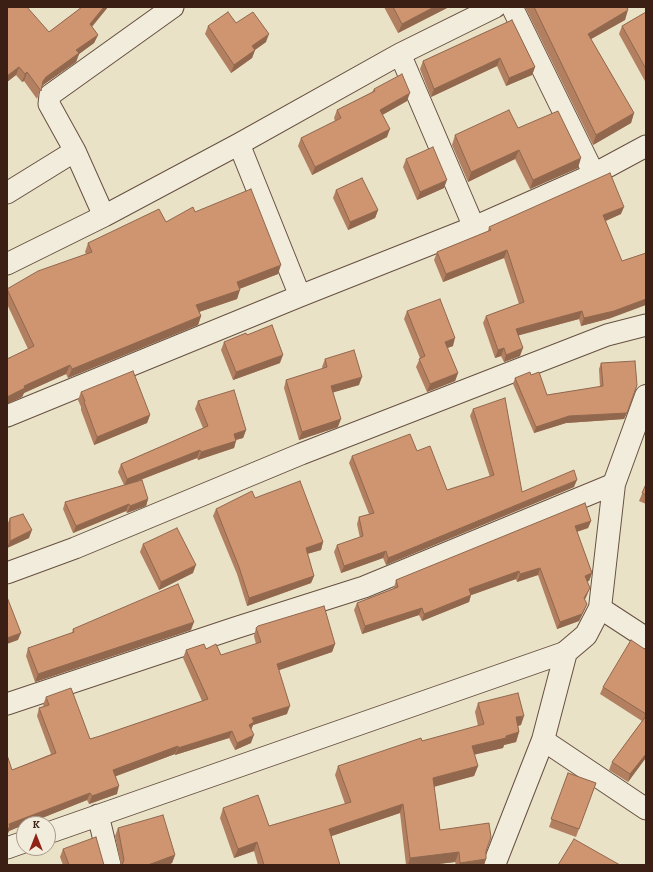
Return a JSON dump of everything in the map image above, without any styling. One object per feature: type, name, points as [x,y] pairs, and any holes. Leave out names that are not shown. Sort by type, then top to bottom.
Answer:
[{"type":"street","points":[[104,216],[75,151],[49,104],[50,95],[173,7]]},
{"type":"street","points":[[7,264],[104,216],[239,144],[400,54],[495,7]]},
{"type":"street","points":[[512,7],[594,174]]},
{"type":"street","points":[[400,54],[474,227]]},
{"type":"street","points":[[239,144],[300,296]]},
{"type":"street","points":[[7,416],[300,296],[474,227],[594,174],[646,146]]},
{"type":"street","points":[[7,193],[75,151]]},
{"type":"street","points":[[7,573],[75,548],[301,454],[607,335],[646,325]]},
{"type":"street","points":[[56,830],[566,652],[586,636],[600,608],[614,484],[646,396]]},
{"type":"street","points":[[7,704],[235,628],[364,588],[614,484]]},
{"type":"street","points":[[600,608],[646,638]]},
{"type":"street","points":[[494,865],[543,740],[566,652]]},
{"type":"street","points":[[543,740],[646,809]]},
{"type":"street","points":[[98,815],[110,865]]},
{"type":"building","points":[[7,7],[27,7],[49,32],[82,7],[104,7],[90,24],[98,35],[76,50],[79,53],[46,77],[43,81],[41,91],[27,72],[25,74],[19,67],[7,76]]},
{"type":"building","points":[[393,7],[434,7],[402,24]]},
{"type":"building","points":[[534,7],[627,7],[628,10],[588,34],[634,113],[596,135]]},
{"type":"building","points":[[228,12],[236,23],[253,12],[269,34],[252,46],[255,50],[234,65],[208,26]]},
{"type":"building","points":[[646,12],[646,69],[622,26]]},
{"type":"building","points":[[512,20],[535,67],[509,78],[500,58],[434,89],[423,61]]},
{"type":"building","points":[[402,74],[410,93],[380,110],[390,129],[315,167],[301,138],[341,118],[337,110],[375,91],[374,89]]},
{"type":"building","points":[[509,110],[518,128],[558,111],[581,158],[533,180],[519,150],[471,172],[455,135]]},
{"type":"building","points":[[433,147],[447,180],[420,192],[406,159]]},
{"type":"building","points":[[610,173],[624,207],[603,215],[622,261],[646,253],[646,299],[614,311],[584,318],[582,311],[516,329],[523,348],[506,355],[504,348],[498,350],[486,316],[524,302],[507,250],[446,274],[437,252],[491,230],[489,227]]},
{"type":"building","points":[[362,178],[378,210],[350,222],[336,190]]},
{"type":"building","points":[[251,189],[281,265],[237,282],[240,290],[196,305],[201,316],[72,369],[70,365],[24,386],[25,388],[7,397],[7,359],[34,346],[7,289],[38,271],[92,252],[88,243],[159,209],[166,222],[193,207],[195,212]]},
{"type":"building","points":[[440,299],[455,338],[445,342],[458,373],[430,384],[419,359],[425,356],[407,311]]},
{"type":"building","points":[[272,325],[283,355],[236,372],[224,342]]},
{"type":"building","points":[[354,350],[362,377],[331,386],[341,419],[302,432],[286,380],[327,367],[325,359]]},
{"type":"building","points":[[635,361],[637,385],[627,413],[569,416],[536,427],[515,378],[530,372],[531,375],[539,372],[547,395],[603,386],[601,363]]},
{"type":"building","points":[[133,371],[150,415],[97,437],[81,392]]},
{"type":"building","points":[[234,390],[246,430],[234,434],[236,441],[201,452],[200,450],[127,479],[121,464],[208,426],[198,401]]},
{"type":"building","points":[[505,398],[522,492],[574,470],[577,480],[388,558],[386,551],[344,566],[337,545],[363,536],[359,517],[374,513],[352,456],[410,434],[417,451],[430,446],[447,490],[494,475],[473,409]]},
{"type":"building","points":[[142,480],[148,499],[130,506],[129,504],[76,526],[65,502]]},
{"type":"building","points":[[300,481],[323,542],[306,548],[314,576],[249,598],[239,567],[216,509],[252,491],[255,498]]},
{"type":"building","points":[[646,484],[646,495],[642,493]]},
{"type":"building","points":[[585,503],[591,521],[575,526],[592,573],[585,576],[590,588],[584,598],[587,604],[582,614],[560,622],[540,568],[520,574],[519,571],[469,589],[471,595],[424,614],[422,608],[365,626],[357,603],[398,587],[396,580]]},
{"type":"building","points":[[23,514],[32,530],[10,541],[10,518]]},
{"type":"building","points":[[177,528],[196,565],[161,582],[143,544]]},
{"type":"building","points":[[178,584],[194,622],[38,674],[28,648],[74,632],[73,629]]},
{"type":"building","points":[[7,597],[21,633],[7,638]]},
{"type":"building","points":[[324,606],[335,644],[277,664],[290,706],[252,718],[254,722],[249,725],[254,735],[237,743],[232,731],[178,748],[178,746],[113,770],[119,786],[92,796],[90,793],[30,816],[16,816],[16,821],[9,824],[10,827],[7,829],[7,755],[12,770],[56,753],[39,708],[49,705],[46,697],[71,688],[90,739],[100,736],[208,699],[186,650],[204,644],[206,649],[216,644],[221,655],[261,642],[256,628],[258,626]]},
{"type":"building","points":[[631,640],[646,650],[646,714],[603,687]]},
{"type":"building","points":[[518,693],[524,716],[516,717],[519,732],[506,736],[506,738],[472,746],[478,766],[433,778],[440,830],[489,823],[491,837],[486,851],[486,859],[460,863],[459,852],[410,858],[403,804],[329,829],[340,865],[264,865],[257,842],[238,849],[223,808],[258,795],[269,826],[351,802],[338,766],[421,738],[422,741],[484,724],[478,703]]},
{"type":"building","points":[[646,716],[646,754],[630,774],[612,762]]},
{"type":"building","points":[[568,773],[596,783],[579,829],[551,819]]},
{"type":"building","points":[[163,815],[175,855],[148,865],[122,865],[124,860],[118,828]]},
{"type":"building","points":[[96,837],[104,865],[69,865],[63,849]]},
{"type":"building","points":[[574,839],[620,865],[558,865]]}]
